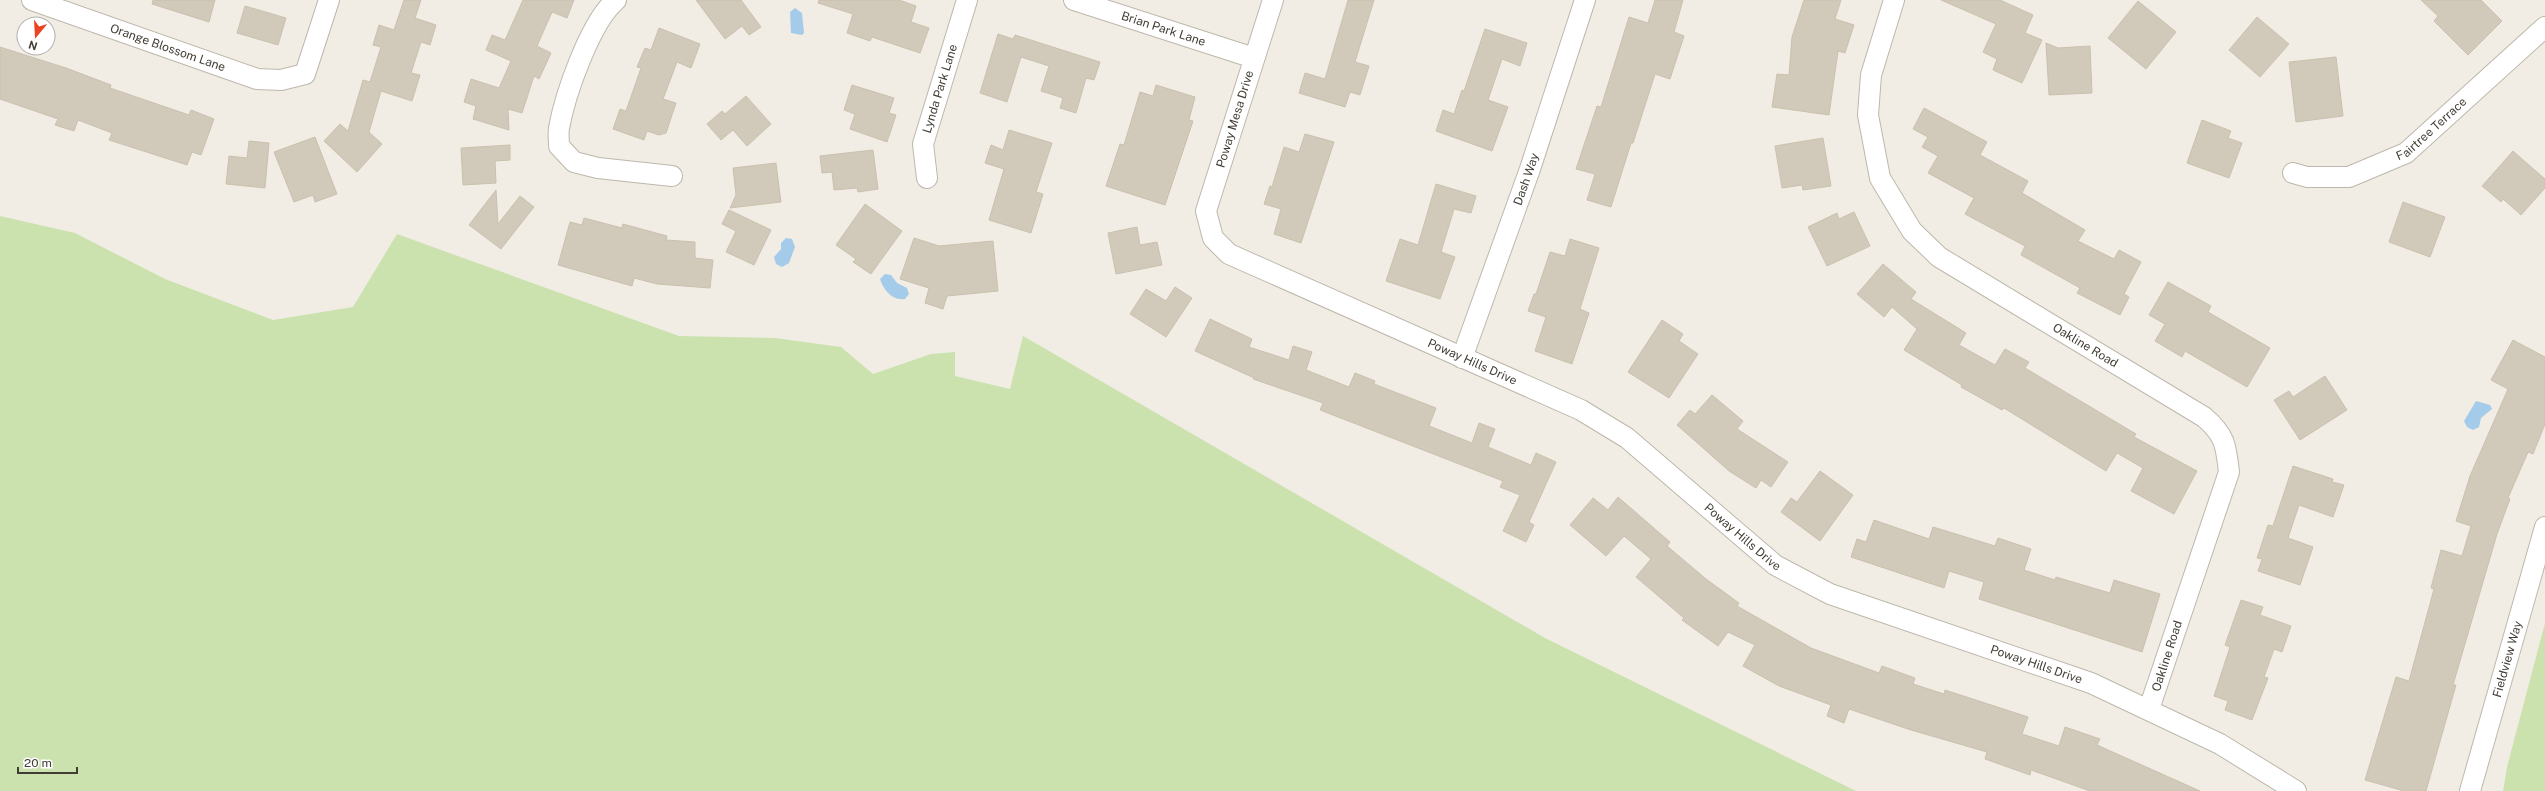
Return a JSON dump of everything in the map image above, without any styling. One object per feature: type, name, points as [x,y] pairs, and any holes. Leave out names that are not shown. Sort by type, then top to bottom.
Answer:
[{"type":"street","name":"Orange Blossom Lane","points":[[32,0],[257,79],[282,80],[304,74],[329,0]]},
{"type":"street","points":[[616,0],[606,8],[575,70],[558,129],[559,146],[574,162],[598,168],[672,176]]},
{"type":"street","name":"Lynda Park Lane","points":[[927,178],[923,144],[967,0]]},
{"type":"street","name":"Brian Park Lane","points":[[1074,0],[1254,58]]},
{"type":"street","name":"Poway Mesa Drive","points":[[1213,238],[1206,211],[1273,0]]},
{"type":"street","name":"Dash Way","points":[[1462,358],[1530,169],[1585,0]]},
{"type":"street","name":"Oakline Road","points":[[1894,0],[1872,75],[1868,115],[1880,178],[1912,230],[1939,257],[2204,417],[2218,429],[2226,445],[2229,472],[2149,709]]},
{"type":"street","name":"Fairtree Terrace","points":[[2293,173],[2307,177],[2349,176],[2406,153],[2545,27]]},
{"type":"street","name":"Poway Hills Drive","points":[[1213,238],[1229,254],[1581,410],[1627,438],[1775,565],[1830,594],[2092,683],[2220,744],[2296,791]]},
{"type":"street","name":"Fieldview Way","points":[[2470,791],[2545,527]]},
{"type":"green space","points":[[0,216],[75,233],[165,279],[273,320],[353,307],[397,234],[679,336],[775,338],[841,347],[873,374],[931,354],[955,352],[955,376],[1010,389],[1023,336],[1545,638],[1856,791],[0,791]]},
{"type":"green space","points":[[2545,623],[2545,791],[2503,791],[2507,767]]},
{"type":"water","points":[[795,8],[802,13],[804,33],[802,35],[791,33],[790,12]]},
{"type":"water","points":[[786,238],[792,239],[795,247],[789,263],[782,267],[776,264],[774,257],[781,249],[781,243]]},
{"type":"water","points":[[885,274],[891,275],[897,283],[907,288],[909,294],[905,299],[892,296],[883,287],[880,279]]},
{"type":"water","points":[[2476,401],[2490,405],[2492,409],[2481,418],[2479,427],[2473,430],[2467,427],[2464,421]]},
{"type":"building","points":[[153,0],[215,0],[209,22],[152,4]]},
{"type":"building","points":[[404,0],[421,0],[415,18],[436,25],[430,45],[421,42],[411,73],[420,75],[412,101],[381,91],[369,132],[382,144],[357,172],[324,141],[340,124],[348,131],[363,80],[370,82],[381,47],[373,45],[379,25],[394,30]]},
{"type":"building","points":[[523,0],[574,0],[567,18],[552,12],[537,46],[551,53],[539,79],[534,76],[522,113],[508,109],[509,130],[473,119],[476,106],[464,102],[471,79],[499,88],[511,61],[486,50],[492,35],[505,40]]},
{"type":"building","points":[[696,0],[741,0],[761,27],[749,35],[742,26],[725,39]]},
{"type":"building","points":[[819,0],[899,0],[916,6],[911,22],[929,28],[920,53],[872,37],[870,41],[847,33],[853,14],[818,3]]},
{"type":"building","points":[[1348,0],[1374,0],[1355,62],[1369,66],[1360,95],[1350,92],[1345,107],[1299,93],[1305,73],[1325,79]]},
{"type":"building","points":[[1655,0],[1683,0],[1674,32],[1684,36],[1670,79],[1655,74],[1611,207],[1587,200],[1595,174],[1576,169],[1597,106],[1601,107],[1629,17],[1648,23]]},
{"type":"building","points":[[1804,0],[1841,0],[1835,19],[1854,25],[1845,53],[1838,51],[1829,115],[1772,107],[1777,74],[1789,75],[1792,37]]},
{"type":"building","points":[[1941,0],[2000,0],[2033,15],[2025,33],[2042,40],[2022,83],[1993,70],[1997,59],[1983,52],[1996,24]]},
{"type":"building","points":[[2421,0],[2481,0],[2502,21],[2468,55],[2434,21],[2438,16]]},
{"type":"building","points":[[2138,1],[2176,32],[2146,69],[2108,38]]},
{"type":"building","points":[[245,6],[286,18],[278,45],[237,33]]},
{"type":"building","points":[[2257,17],[2289,44],[2260,77],[2229,50]]},
{"type":"building","points":[[659,28],[700,44],[691,68],[677,62],[663,99],[676,103],[666,133],[659,135],[647,131],[644,140],[613,129],[620,109],[626,111],[641,68],[637,67],[645,48],[651,50]]},
{"type":"building","points":[[1485,29],[1527,43],[1520,66],[1502,59],[1488,100],[1508,107],[1492,151],[1436,131],[1443,110],[1454,114],[1462,90],[1464,91]]},
{"type":"building","points":[[998,34],[1013,39],[1015,35],[1100,62],[1094,80],[1086,78],[1076,113],[1060,108],[1063,98],[1041,91],[1049,66],[1021,57],[1007,102],[980,93]]},
{"type":"building","points":[[2046,43],[2058,48],[2090,46],[2092,93],[2049,95]]},
{"type":"building","points":[[0,47],[16,52],[16,56],[28,56],[66,68],[111,85],[110,88],[189,115],[191,110],[214,119],[201,155],[192,152],[187,165],[109,140],[112,133],[78,120],[74,131],[55,125],[58,119],[0,99]]},
{"type":"building","points":[[2336,57],[2343,116],[2296,122],[2289,62]]},
{"type":"building","points":[[852,85],[894,98],[889,113],[896,115],[887,142],[850,129],[855,114],[844,110]]},
{"type":"building","points":[[1156,85],[1195,97],[1189,120],[1193,121],[1165,205],[1106,186],[1120,144],[1124,145],[1140,92],[1153,96]]},
{"type":"building","points":[[746,96],[771,124],[747,146],[733,130],[721,140],[707,124],[722,111],[725,114]]},
{"type":"building","points":[[1924,108],[1987,142],[1980,155],[2028,181],[2022,193],[2085,230],[2078,241],[2114,259],[2119,250],[2141,262],[2124,294],[2129,297],[2120,315],[2077,293],[2080,288],[2021,255],[2025,246],[1965,214],[1974,198],[1928,173],[1938,156],[1922,147],[1928,137],[1913,129]]},
{"type":"building","points":[[2202,120],[2231,131],[2228,138],[2242,143],[2229,178],[2187,163]]},
{"type":"building","points":[[1009,130],[1052,143],[1036,192],[1043,194],[1031,233],[989,220],[1004,169],[985,163],[991,145],[1003,150]]},
{"type":"building","points":[[1305,134],[1334,142],[1301,243],[1274,234],[1281,209],[1264,204],[1270,186],[1272,187],[1284,147],[1299,152]]},
{"type":"building","points":[[315,137],[337,194],[315,202],[313,195],[294,202],[274,152]]},
{"type":"building","points":[[1823,138],[1831,186],[1803,190],[1802,185],[1782,188],[1775,146]]},
{"type":"building","points":[[249,141],[269,143],[265,188],[226,184],[229,156],[247,158]]},
{"type":"building","points":[[510,145],[510,160],[495,161],[496,183],[463,185],[461,148]]},
{"type":"building","points":[[873,150],[878,189],[858,192],[857,188],[834,190],[832,172],[822,173],[820,156]]},
{"type":"building","points":[[2513,151],[2545,179],[2545,188],[2521,215],[2503,199],[2501,202],[2482,186]]},
{"type":"building","points":[[776,163],[781,202],[730,208],[736,195],[733,168]]},
{"type":"building","points":[[1436,184],[1476,196],[1471,213],[1454,209],[1441,252],[1455,257],[1440,299],[1386,281],[1400,239],[1418,245]]},
{"type":"building","points":[[496,190],[498,224],[520,196],[534,207],[501,249],[469,225]]},
{"type":"building","points":[[2403,202],[2445,217],[2430,257],[2389,242]]},
{"type":"building","points":[[865,204],[902,231],[871,274],[853,262],[856,259],[836,245]]},
{"type":"building","points":[[729,210],[771,230],[754,265],[726,252],[736,231],[722,224]]},
{"type":"building","points":[[1854,212],[1870,246],[1827,266],[1808,227],[1837,213],[1839,219]]},
{"type":"building","points":[[584,218],[622,228],[623,224],[667,236],[666,240],[695,242],[695,258],[713,260],[710,288],[657,284],[634,278],[632,286],[558,265],[570,222],[582,225]]},
{"type":"building","points":[[1137,227],[1140,245],[1157,242],[1162,265],[1116,274],[1108,233]]},
{"type":"building","points":[[914,238],[939,246],[993,241],[998,291],[947,296],[943,309],[925,303],[929,288],[900,279]]},
{"type":"building","points":[[1570,239],[1599,248],[1580,309],[1589,313],[1572,364],[1535,351],[1546,317],[1528,311],[1534,294],[1536,294],[1550,252],[1565,256]]},
{"type":"building","points":[[1883,264],[1916,292],[1911,299],[1966,333],[1959,345],[1995,365],[2005,349],[2029,362],[2025,368],[2136,434],[2134,437],[2197,471],[2174,514],[2131,491],[2143,468],[2117,453],[2106,471],[2004,408],[2002,410],[1961,387],[1962,385],[1904,350],[1917,329],[1892,307],[1884,317],[1857,294]]},
{"type":"building","points":[[2168,282],[2211,306],[2208,312],[2270,348],[2247,387],[2185,351],[2182,357],[2155,341],[2165,324],[2149,315]]},
{"type":"building","points":[[1175,287],[1192,298],[1166,337],[1130,314],[1146,289],[1166,301]]},
{"type":"building","points":[[1210,319],[1252,339],[1249,347],[1289,360],[1293,346],[1312,352],[1306,370],[1349,387],[1355,373],[1375,381],[1374,384],[1436,408],[1429,426],[1472,443],[1479,423],[1495,429],[1488,447],[1531,465],[1536,453],[1556,462],[1529,522],[1534,525],[1526,542],[1503,531],[1520,495],[1500,487],[1503,481],[1320,410],[1323,403],[1253,379],[1254,378],[1195,351]]},
{"type":"building","points":[[1662,320],[1683,334],[1679,341],[1698,354],[1669,398],[1628,372]]},
{"type":"building","points":[[2513,340],[2545,357],[2545,424],[2533,454],[2528,452],[2508,498],[2510,499],[2497,534],[2453,685],[2456,685],[2426,791],[2404,791],[2365,780],[2396,677],[2409,681],[2434,589],[2431,588],[2441,550],[2462,556],[2471,526],[2456,521],[2470,476],[2508,389],[2491,380]]},
{"type":"building","points":[[2325,376],[2347,410],[2300,440],[2274,400],[2289,391],[2293,397]]},
{"type":"building","points":[[1712,395],[1743,421],[1737,429],[1788,462],[1771,487],[1761,480],[1756,488],[1729,471],[1677,425],[1690,410],[1695,414]]},
{"type":"building","points":[[2293,466],[2333,479],[2332,482],[2344,485],[2333,517],[2299,505],[2288,538],[2313,547],[2300,585],[2258,571],[2262,559],[2257,558],[2268,525],[2273,526]]},
{"type":"building","points":[[1820,471],[1853,495],[1820,541],[1781,512],[1791,498],[1797,502]]},
{"type":"building","points":[[1618,497],[1670,542],[1667,546],[1706,579],[1739,603],[1737,606],[1811,648],[1879,673],[1882,666],[1915,678],[1913,684],[1944,694],[1945,690],[2028,717],[2022,734],[2059,746],[2065,727],[2100,739],[2097,745],[2200,791],[2090,791],[2031,770],[2030,775],[1985,759],[1987,752],[1911,730],[1849,709],[1844,723],[1827,716],[1831,705],[1779,686],[1743,666],[1755,645],[1728,632],[1718,646],[1682,620],[1684,618],[1636,577],[1651,559],[1624,536],[1606,556],[1570,525],[1593,498],[1608,510]]},
{"type":"building","points":[[1874,520],[1929,539],[1933,527],[1995,546],[1998,538],[2031,549],[2024,570],[2055,580],[2056,577],[2110,593],[2114,580],[2160,594],[2142,652],[1979,599],[1984,582],[1949,571],[1944,588],[1851,557],[1857,539],[1866,542]]},
{"type":"building","points":[[2241,600],[2263,607],[2260,615],[2291,626],[2282,652],[2274,649],[2264,677],[2268,678],[2252,720],[2225,710],[2228,701],[2214,696],[2230,647],[2225,645]]}]
